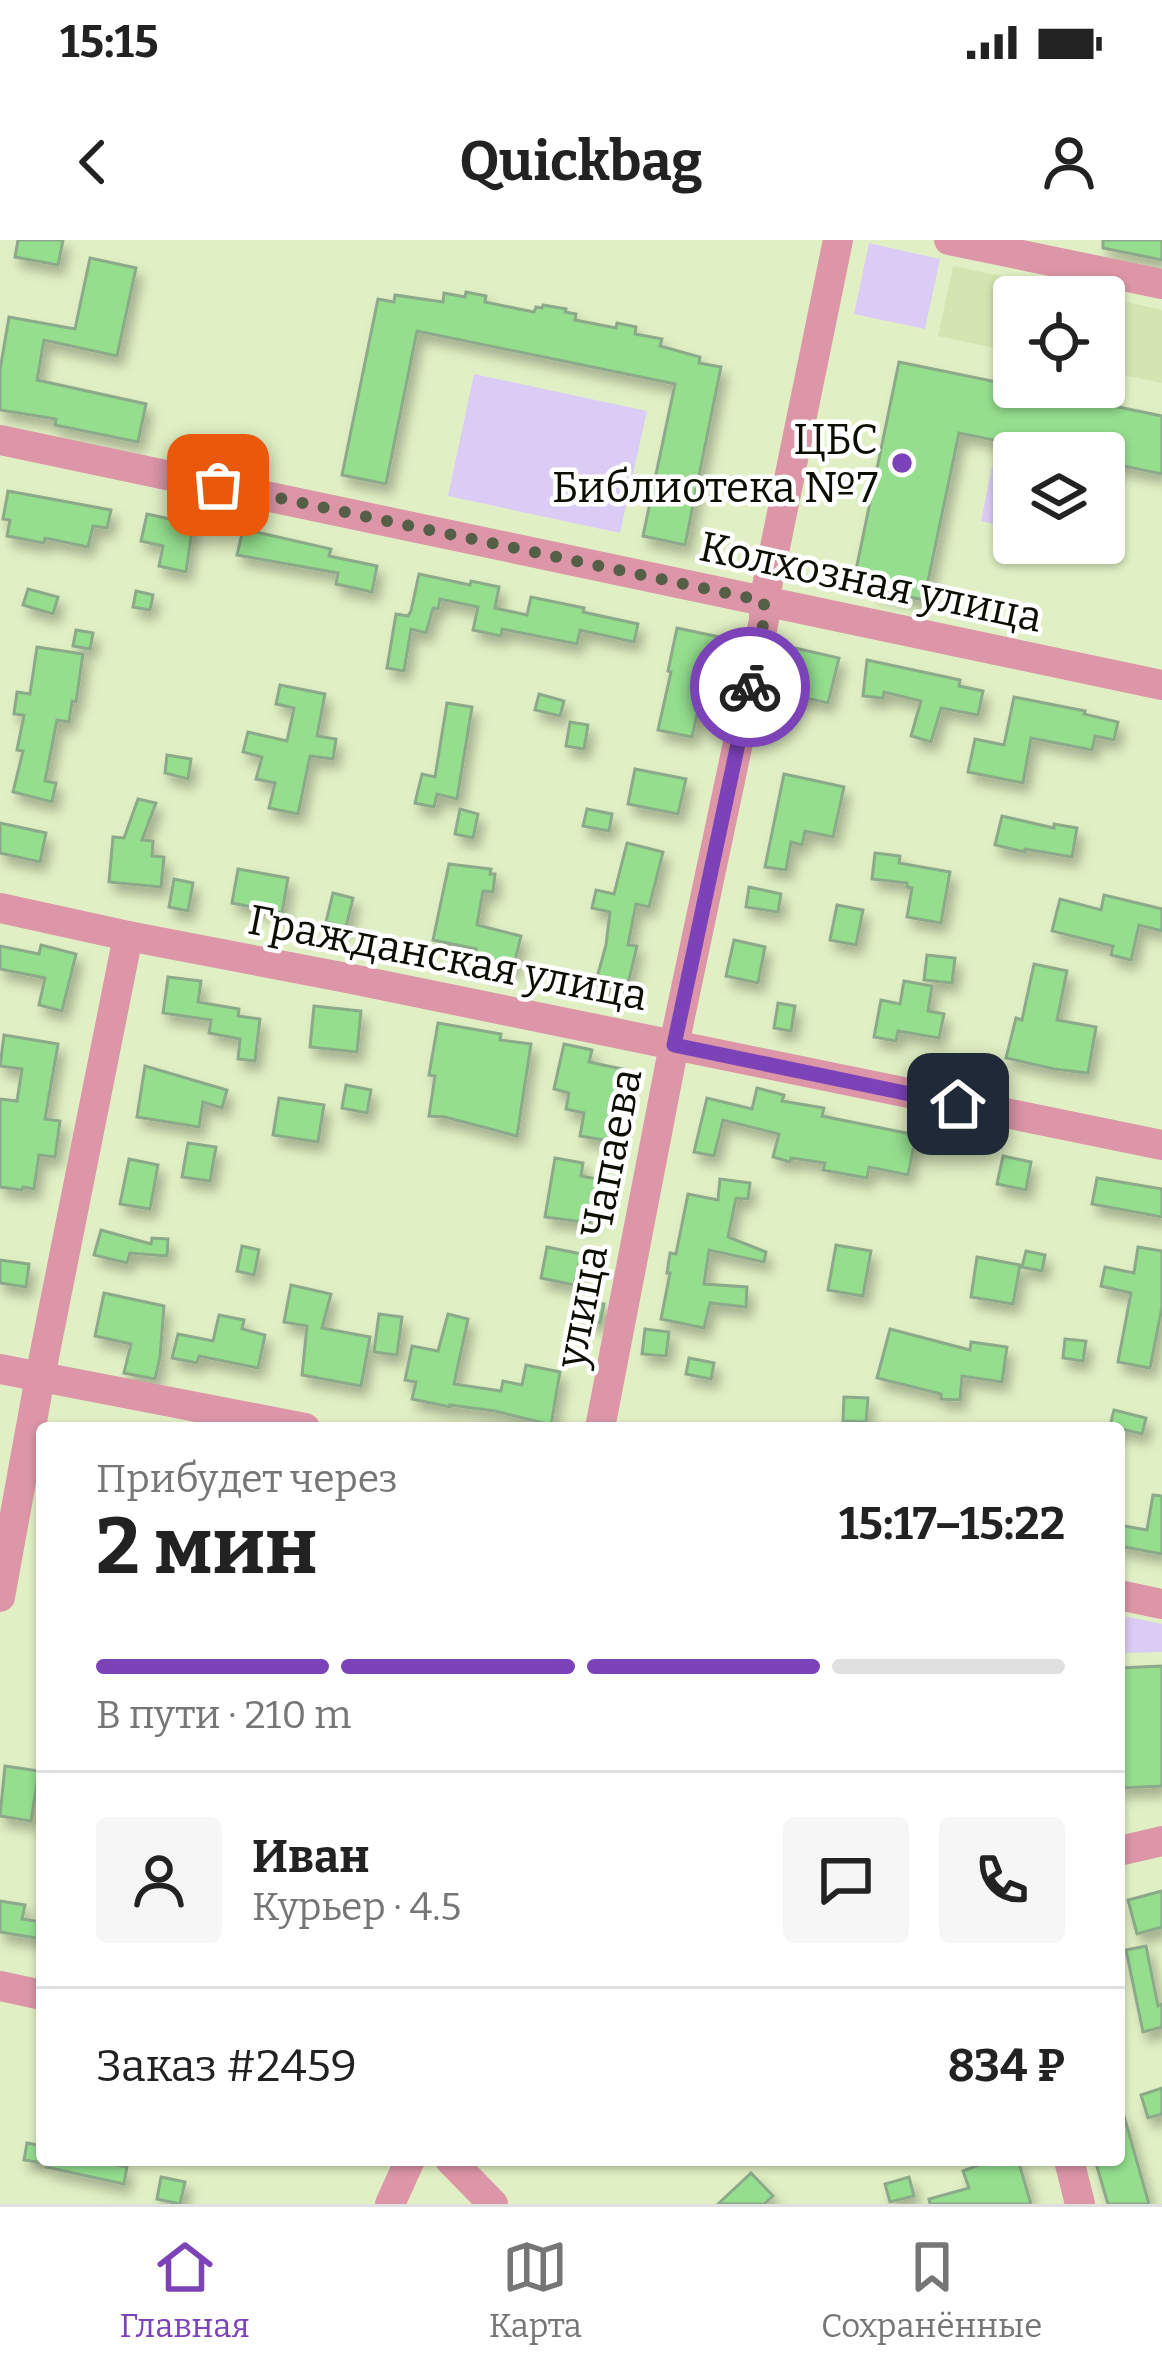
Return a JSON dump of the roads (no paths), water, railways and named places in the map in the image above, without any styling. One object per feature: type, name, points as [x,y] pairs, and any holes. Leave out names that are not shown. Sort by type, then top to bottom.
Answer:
[{"type":"street","name":"улица Чапаева","points":[[601,1422],[838,240]]},
{"type":"street","points":[[950,240],[1162,284]]},
{"type":"street","name":"Колхозная улица","points":[[0,440],[1162,686]]},
{"type":"street","name":"Гражданская улица","points":[[0,908],[1162,1145]]},
{"type":"street","points":[[0,1597],[128,936]]},
{"type":"street","points":[[0,1369],[274,1422]]},
{"type":"street","points":[[1125,1596],[1162,1604]]},
{"type":"street","points":[[1125,1850],[1162,1841]]},
{"type":"street","points":[[0,1986],[36,1993]]},
{"type":"street","points":[[390,2204],[407,2166]]},
{"type":"street","points":[[456,2166],[493,2204]]},
{"type":"street","points":[[1070,2166],[1080,2204]]},
{"type":"place","name":"ЦБС Библиотека №7","points":[[902,463]]}]
